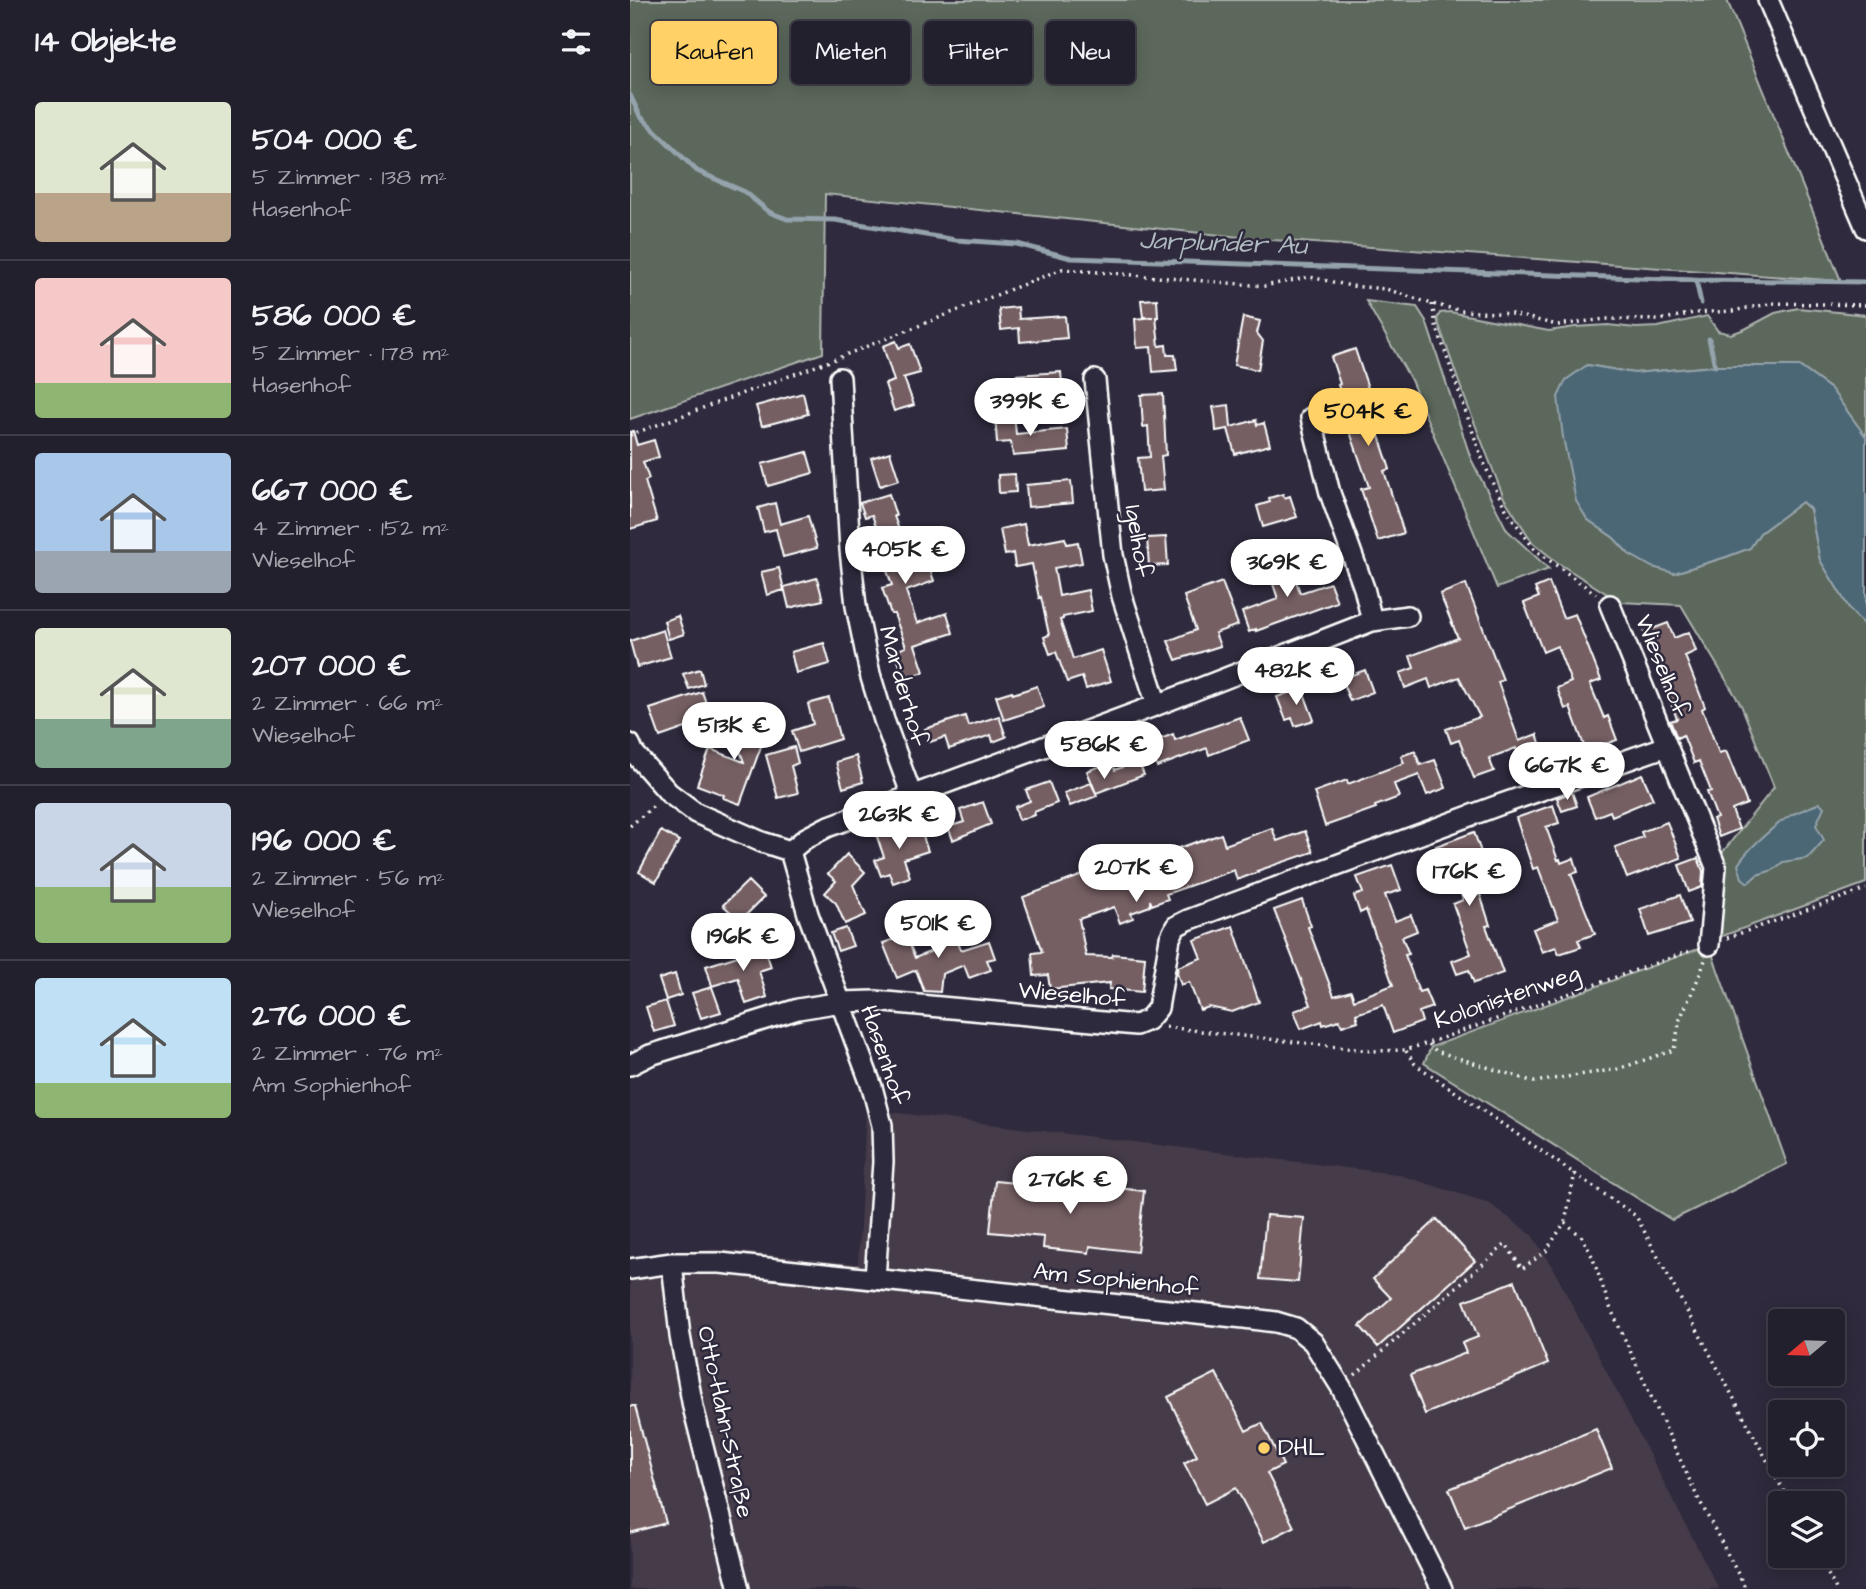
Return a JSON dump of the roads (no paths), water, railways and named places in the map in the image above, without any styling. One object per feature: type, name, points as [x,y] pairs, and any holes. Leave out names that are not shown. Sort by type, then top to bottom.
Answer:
[{"type":"street","points":[[1768,0],[1866,228]]},
{"type":"street","name":"Marderhof","points":[[840,378],[856,606],[884,720],[912,796]]},
{"type":"street","name":"Igelhof","points":[[1095,380],[1113,555],[1122,596],[1157,705]]},
{"type":"street","points":[[1311,418],[1330,493],[1364,588],[1372,621]]},
{"type":"street","name":"Wieselhof","points":[[1610,605],[1716,867],[1709,945]]},
{"type":"street","points":[[630,744],[669,793],[696,813],[762,842],[790,851],[806,838],[827,827],[1157,705],[1372,621],[1408,616]]},
{"type":"street","name":"Wieselhof","points":[[630,1065],[650,1055],[799,1009],[841,1002],[875,1001],[1136,1025],[1148,1020],[1158,1007],[1170,938],[1176,926],[1667,746]]},
{"type":"street","name":"Hasenhof","points":[[790,851],[808,914],[872,1087],[882,1125],[883,1162],[875,1279]]},
{"type":"street","name":"Am Sophienhof","points":[[630,1269],[672,1263],[720,1263],[1276,1322],[1296,1328],[1313,1342],[1341,1387],[1442,1589]]},
{"type":"street","name":"Otto-Hahn-Straße","points":[[672,1263],[680,1336],[693,1407],[739,1589]]},
{"type":"water","points":[[1587,365],[1634,373],[1715,366],[1799,366],[1831,389],[1866,437],[1866,627],[1851,611],[1820,560],[1810,509],[1802,502],[1760,533],[1750,548],[1674,573],[1652,567],[1629,554],[1614,538],[1587,519],[1576,501],[1558,397],[1566,380]]},
{"type":"water","points":[[1820,803],[1824,807],[1816,825],[1824,840],[1808,858],[1783,862],[1773,870],[1757,875],[1748,883],[1742,878],[1738,865],[1755,845],[1786,818]]},
{"type":"waterway","name":"Jarplunder Au","points":[[630,95],[640,116],[697,171],[745,192],[769,212],[787,219],[835,220],[956,240],[1017,244],[1071,258],[1696,280],[1866,282]]},
{"type":"waterway","points":[[1696,280],[1701,303]]},
{"type":"waterway","points":[[1709,339],[1715,366]]},
{"type":"place","name":"DHL","points":[[1264,1448]]}]
